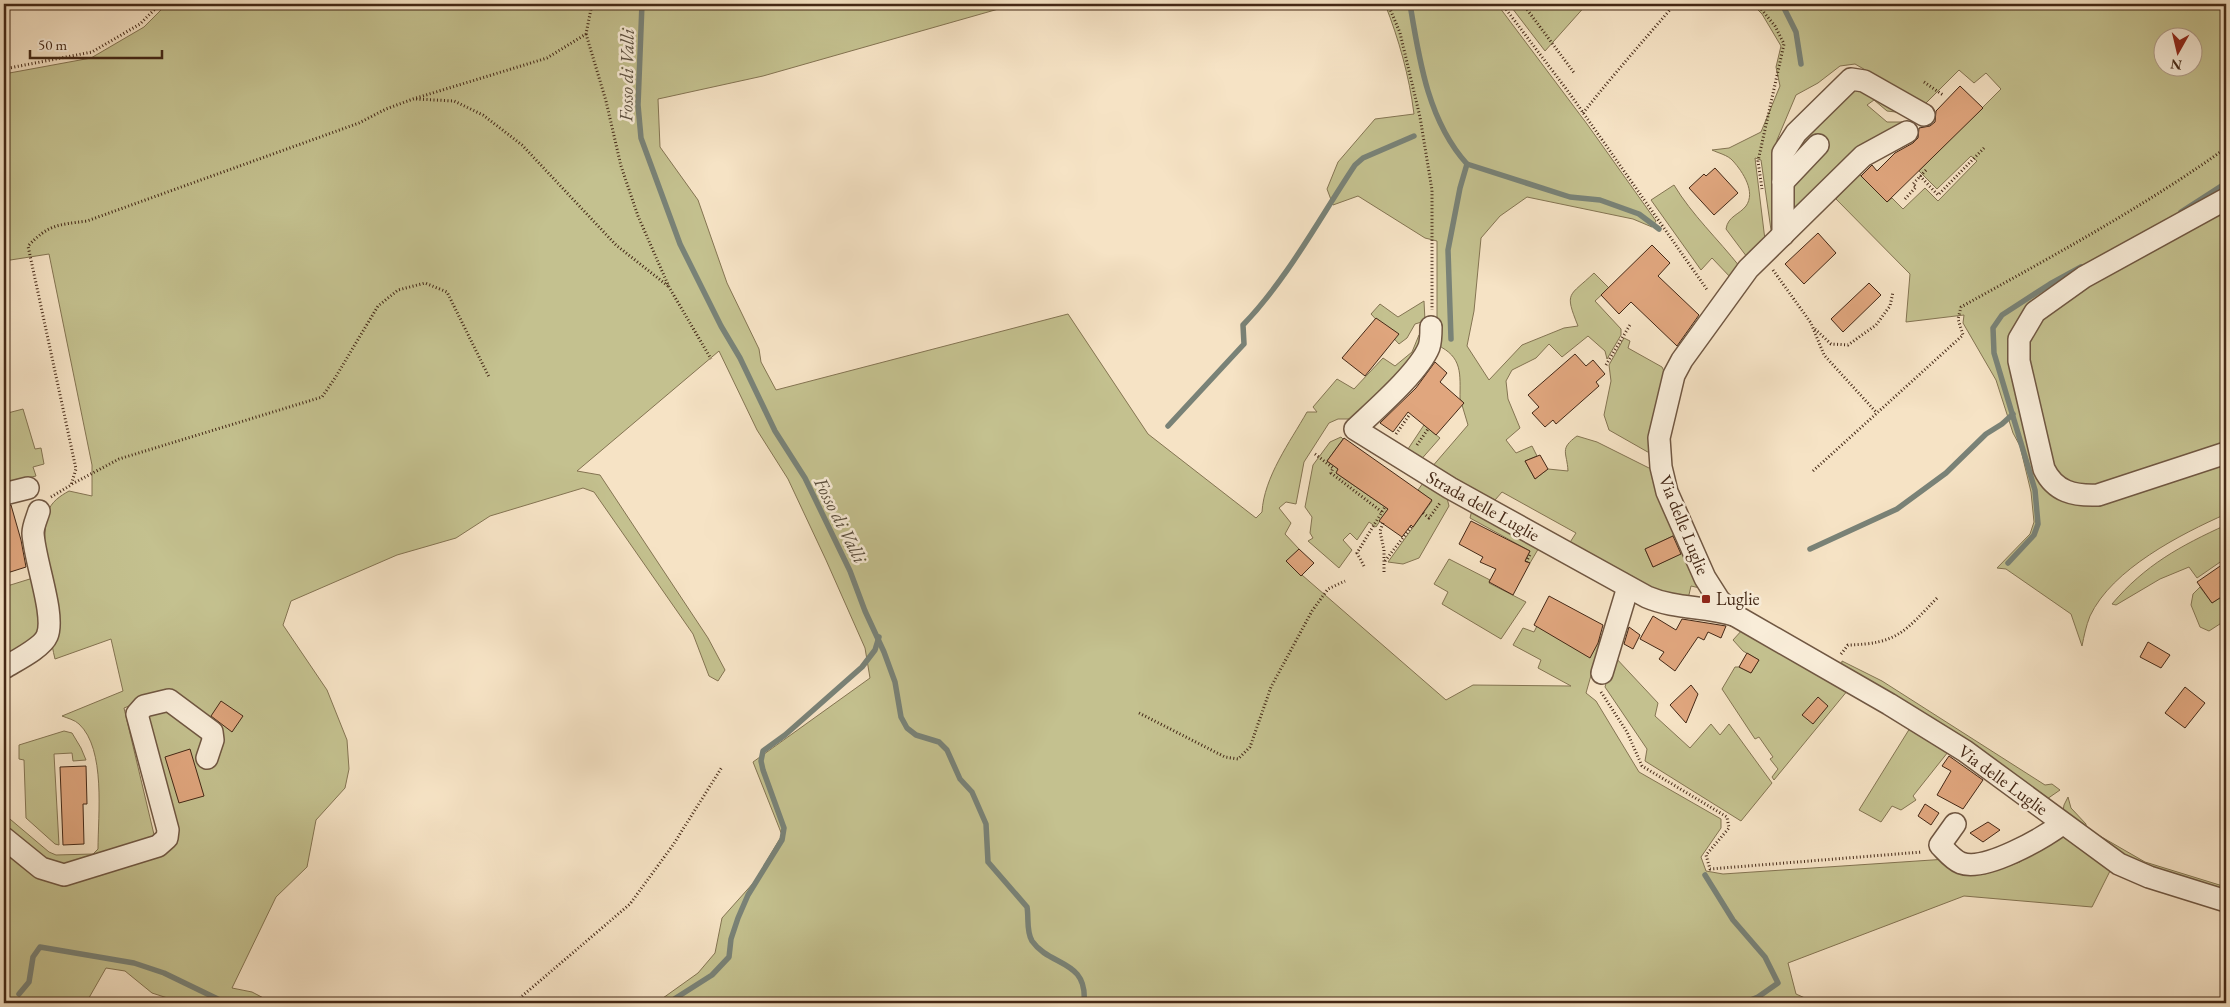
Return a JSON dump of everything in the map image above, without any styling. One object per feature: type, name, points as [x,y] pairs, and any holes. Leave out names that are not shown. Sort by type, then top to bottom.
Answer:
[{"type":"street","points":[[1783,235],[1784,154],[1796,133],[1851,79],[1864,81],[1924,115]]},
{"type":"street","name":"Via delle Luglie","points":[[1906,132],[1864,156],[1748,269],[1682,360],[1674,376],[1659,438],[1660,458],[1667,492],[1705,578],[1719,600],[1736,616],[1831,670],[1964,751],[2109,858],[2131,870],[2226,901]]},
{"type":"street","points":[[1783,182],[1818,145]]},
{"type":"street","points":[[2226,199],[2084,277],[2035,312],[2019,339],[2019,361],[2044,469],[2049,480],[2063,490],[2080,496],[2098,495],[2226,453]]},
{"type":"street","name":"Strada delle Luglie","points":[[1431,327],[1430,345],[1425,354],[1395,391],[1355,429],[1450,488],[1628,587],[1666,603],[1707,608],[1736,616]]},
{"type":"street","points":[[4,494],[28,488]]},
{"type":"street","points":[[4,668],[41,645],[47,637],[50,626],[36,557],[33,531],[39,511]]},
{"type":"street","points":[[1602,674],[1628,587]]},
{"type":"street","points":[[4,838],[41,868],[64,875],[149,849],[167,838],[168,830],[137,714],[144,706],[168,700],[212,732],[212,740],[207,758]]},
{"type":"street","points":[[1955,824],[1940,845],[1962,864],[1978,864],[2027,846],[2062,824]]},
{"type":"path","points":[[4,69],[92,52],[140,24],[160,4]]},
{"type":"path","points":[[592,4],[586,34],[606,101],[621,166],[638,216],[669,287],[711,360]]},
{"type":"path","points":[[1388,4],[1400,32],[1418,107],[1432,190],[1431,327]]},
{"type":"path","points":[[1502,4],[1583,112],[1721,308]]},
{"type":"path","points":[[1523,4],[1575,74]]},
{"type":"path","points":[[1583,112],[1619,67],[1633,55],[1676,4]]},
{"type":"path","points":[[1757,4],[1775,26],[1784,44],[1758,161],[1762,190]]},
{"type":"path","points":[[71,484],[76,469],[28,246],[41,232],[57,225],[87,221],[359,123],[386,109],[413,99],[547,58],[586,34]]},
{"type":"path","points":[[1924,82],[1943,95]]},
{"type":"path","points":[[413,99],[454,100],[483,115],[522,145],[616,245],[669,287]]},
{"type":"path","points":[[1920,176],[1938,194],[1984,148]]},
{"type":"path","points":[[1813,471],[1963,335],[1958,319],[1961,307],[2085,239],[2226,148]]},
{"type":"path","points":[[1905,199],[1916,187],[1913,184],[1927,169]]},
{"type":"path","points":[[1763,255],[1812,327],[1824,355],[1876,412]]},
{"type":"path","points":[[39,511],[52,496],[119,459],[322,397],[378,306],[398,290],[425,283],[447,292],[489,377]]},
{"type":"path","points":[[1812,327],[1831,344],[1848,345],[1876,326],[1890,306],[1893,292]]},
{"type":"path","points":[[1606,365],[1630,325]]},
{"type":"path","points":[[1315,454],[1333,468],[1332,473],[1382,512]]},
{"type":"path","points":[[1423,514],[1429,518],[1450,488]]},
{"type":"path","points":[[1364,566],[1357,553],[1372,524],[1385,507]]},
{"type":"path","points":[[1383,523],[1380,531],[1385,561],[1384,573]]},
{"type":"path","points":[[1385,561],[1412,526]]},
{"type":"path","points":[[1139,713],[1225,757],[1238,759],[1250,747],[1271,686],[1312,611],[1328,589],[1345,581]]},
{"type":"path","points":[[1831,670],[1848,645],[1872,645],[1897,637],[1938,597]]},
{"type":"path","points":[[1602,674],[1600,688],[1603,698],[1627,732],[1642,766],[1727,817],[1729,828],[1706,855],[1710,869],[1946,850]]},
{"type":"path","points":[[514,1003],[630,904],[673,845],[722,767]]},
{"type":"shaded area","points":[[167,4],[1016,4],[763,76],[658,99],[660,147],[698,200],[727,283],[759,349],[761,362],[776,390],[1068,314],[1148,434],[1256,518],[1262,512],[1267,486],[1286,448],[1307,412],[1317,412],[1313,407],[1337,379],[1354,389],[1383,358],[1395,366],[1412,352],[1419,335],[1424,335],[1418,352],[1355,419],[1338,419],[1329,423],[1304,462],[1296,504],[1286,502],[1279,508],[1291,523],[1285,534],[1299,549],[1287,562],[1446,700],[1473,685],[1571,686],[1538,668],[1541,660],[1513,645],[1523,628],[1534,632],[1537,626],[1590,657],[1603,633],[1586,693],[1596,701],[1639,772],[1721,819],[1721,828],[1701,857],[1706,871],[1723,874],[1947,859],[1966,873],[1985,874],[2020,862],[2046,840],[2063,834],[2111,869],[2092,907],[1964,896],[1788,963],[1796,994],[1816,1003],[656,1003],[698,973],[715,953],[722,918],[755,881],[782,835],[753,762],[870,678],[865,648],[826,560],[788,479],[757,430],[719,351],[577,471],[600,475],[708,638],[725,670],[718,681],[709,676],[693,634],[594,492],[583,488],[490,516],[456,538],[397,555],[291,601],[283,625],[327,690],[347,740],[349,769],[345,788],[316,820],[307,867],[276,897],[232,988],[252,992],[273,1003],[183,1003],[152,993],[125,971],[106,968],[86,1003],[4,1003],[4,850],[34,872],[161,851],[142,701],[124,708],[156,843],[53,868],[4,830],[4,814],[49,852],[56,855],[93,854],[98,849],[99,783],[93,749],[88,735],[79,724],[62,716],[123,691],[111,639],[55,659],[52,645],[47,607],[45,564],[48,512],[49,508],[59,497],[69,491],[92,496],[92,465],[49,254],[4,261],[4,74],[91,58],[144,27]]},
{"type":"shaded area","points":[[1385,4],[1497,4],[1587,124],[1656,221],[1652,227],[1633,219],[1527,197],[1500,216],[1481,238],[1474,311],[1467,346],[1489,380],[1522,345],[1564,328],[1578,326],[1571,306],[1571,295],[1594,273],[1609,288],[1595,301],[1621,329],[1621,335],[1607,359],[1605,351],[1588,336],[1562,357],[1549,344],[1536,358],[1512,370],[1506,381],[1508,399],[1520,428],[1506,440],[1516,453],[1532,446],[1537,456],[1525,461],[1535,479],[1548,469],[1568,471],[1565,451],[1571,440],[1577,436],[1597,442],[1653,470],[1675,529],[1673,536],[1645,549],[1653,567],[1682,553],[1687,559],[1700,588],[1691,586],[1688,599],[1678,598],[1641,583],[1627,573],[1614,573],[1567,547],[1576,533],[1502,492],[1495,500],[1431,468],[1468,425],[1462,405],[1464,403],[1460,399],[1460,374],[1456,361],[1452,355],[1437,345],[1437,241],[1425,238],[1358,196],[1333,205],[1327,189],[1338,162],[1375,119],[1414,114],[1403,58]]},
{"type":"shaded area","points":[[1509,4],[1587,4],[1545,51]]},
{"type":"shaded area","points":[[1752,4],[2226,4],[2226,514],[2189,532],[2149,555],[2114,583],[2100,599],[2090,616],[2082,646],[2071,614],[2006,569],[1997,568],[2030,534],[2034,522],[2031,492],[2020,446],[2013,433],[1996,380],[1963,323],[1964,315],[1906,322],[1910,274],[1836,199],[1859,174],[1887,202],[1892,198],[1903,209],[1925,188],[1938,201],[1977,161],[1971,156],[1937,189],[1919,171],[2001,89],[1986,73],[1974,83],[1959,70],[1925,104],[1855,64],[1840,66],[1818,83],[1796,95],[1777,140],[1778,231],[1772,237],[1761,160],[1755,158],[1765,240],[1747,257],[1726,229],[1729,221],[1746,206],[1749,200],[1750,195],[1747,182],[1731,159],[1712,150],[1729,148],[1761,132],[1780,86],[1776,67],[1781,46],[1762,14]]},
{"type":"shaded area","points":[[1858,89],[1913,114],[1887,111],[1874,100],[1867,105],[1887,122],[1906,122],[1789,220],[1790,192],[1798,156],[1796,147],[1853,91]]},
{"type":"shaded area","points":[[1674,185],[1697,217],[1740,267],[1732,279],[1712,258],[1701,270],[1651,200]]},
{"type":"shaded area","points":[[1424,301],[1425,321],[1415,324],[1407,338],[1399,344],[1371,314],[1380,304],[1398,317]]},
{"type":"shaded area","points":[[1624,338],[1630,341],[1628,348],[1662,367],[1667,377],[1653,455],[1609,430],[1604,415],[1611,381],[1609,365]]},
{"type":"shaded area","points":[[23,409],[35,449],[41,448],[44,464],[33,467],[36,476],[4,483],[4,414]]},
{"type":"shaded area","points":[[1424,425],[1440,438],[1418,463],[1404,455]]},
{"type":"shaded area","points":[[1341,437],[1343,439],[1327,461],[1338,469],[1336,473],[1388,509],[1376,527],[1369,522],[1357,540],[1350,533],[1343,540],[1352,550],[1339,568],[1308,541],[1313,538],[1310,533],[1312,517],[1305,507],[1313,465],[1330,442]]},
{"type":"shaded area","points":[[1423,483],[1447,498],[1449,506],[1419,558],[1403,564],[1388,562],[1432,501],[1418,490]]},
{"type":"shaded area","points":[[1472,510],[1540,546],[1530,563],[1525,561],[1530,551],[1470,518]]},
{"type":"shaded area","points":[[2226,525],[2226,558],[2197,578],[2189,567],[2160,579],[2116,605],[2112,604],[2124,590],[2150,567],[2178,549]]},
{"type":"shaded area","points":[[1449,559],[1490,580],[1489,583],[1526,602],[1501,639],[1442,604],[1448,592],[1434,584]]},
{"type":"shaded area","points":[[33,578],[42,634],[4,659],[4,587]]},
{"type":"shaded area","points":[[2200,587],[2212,603],[2226,594],[2226,620],[2209,631],[2200,627],[2191,605],[2193,594]]},
{"type":"shaded area","points":[[1743,629],[1848,690],[1774,780],[1772,777],[1778,769],[1770,759],[1773,757],[1759,737],[1755,739],[1722,689],[1735,667],[1751,673],[1759,660],[1743,651],[1733,640]]},
{"type":"shaded area","points":[[1614,656],[1658,703],[1655,716],[1690,748],[1711,724],[1720,735],[1729,724],[1772,783],[1741,821],[1645,761],[1647,749],[1605,687]]},
{"type":"shaded area","points":[[1842,661],[1882,681],[2045,785],[2052,784],[2060,790],[2047,799],[1841,668]]},
{"type":"shaded area","points":[[1910,728],[1948,752],[1913,796],[1916,800],[1901,810],[1892,806],[1881,822],[1859,810]]},
{"type":"shaded area","points":[[64,731],[72,733],[86,760],[73,761],[72,753],[54,754],[59,845],[55,844],[26,818],[24,760],[19,759],[19,745]]},
{"type":"shaded area","points":[[2068,797],[2071,808],[2086,824],[2086,828],[2145,862],[2226,887],[2226,892],[2142,867],[2117,855],[2065,817],[2063,811]]},
{"type":"building","points":[[1960,86],[1983,108],[1887,202],[1861,176],[1872,165],[1877,171],[1895,153],[1913,143],[1918,138],[1919,128],[1930,126],[1935,122],[1936,111]]},
{"type":"building","points":[[1715,168],[1738,193],[1714,215],[1689,188],[1704,174],[1706,176]]},
{"type":"building","points":[[1818,233],[1836,253],[1804,284],[1785,264]]},
{"type":"building","points":[[1652,245],[1670,263],[1658,276],[1699,315],[1677,346],[1631,302],[1619,314],[1601,295]]},
{"type":"building","points":[[1869,283],[1881,295],[1843,332],[1831,319]]},
{"type":"building","points":[[1376,318],[1399,334],[1365,376],[1342,358]]},
{"type":"building","points":[[1575,354],[1586,366],[1593,360],[1605,374],[1596,382],[1599,386],[1556,424],[1553,420],[1545,427],[1532,413],[1539,407],[1528,395]]},
{"type":"building","points":[[1435,362],[1447,373],[1440,382],[1464,403],[1436,435],[1408,412],[1393,432],[1380,423],[1416,388]]},
{"type":"building","points":[[1344,438],[1432,500],[1413,527],[1411,525],[1402,537],[1379,521],[1388,509],[1336,473],[1338,469],[1327,461]]},
{"type":"building","points":[[1540,455],[1548,469],[1535,479],[1525,461]]},
{"type":"building","points":[[11,505],[26,567],[4,574],[4,506]]},
{"type":"building","points":[[1471,521],[1530,551],[1525,561],[1530,563],[1513,595],[1489,582],[1496,569],[1480,562],[1483,557],[1459,544]]},
{"type":"building","points":[[1673,536],[1681,554],[1653,567],[1645,549]]},
{"type":"building","points":[[1299,549],[1314,563],[1301,576],[1286,561]]},
{"type":"building","points":[[2226,562],[2226,594],[2212,603],[2197,582]]},
{"type":"building","points":[[1549,596],[1603,625],[1598,643],[1590,658],[1534,625]]},
{"type":"building","points":[[1653,616],[1676,630],[1682,619],[1726,626],[1721,638],[1708,632],[1704,640],[1698,637],[1675,671],[1659,659],[1664,652],[1640,639]]},
{"type":"building","points":[[1629,627],[1640,635],[1633,649],[1624,644]]},
{"type":"building","points":[[2148,642],[2170,655],[2161,668],[2140,657]]},
{"type":"building","points":[[1747,653],[1759,660],[1751,673],[1739,667]]},
{"type":"building","points":[[1691,685],[1698,694],[1686,723],[1670,705]]},
{"type":"building","points":[[2185,687],[2205,703],[2185,728],[2165,713]]},
{"type":"building","points":[[1818,697],[1828,706],[1813,724],[1802,715]]},
{"type":"building","points":[[221,701],[243,716],[232,732],[211,716]]},
{"type":"building","points":[[190,749],[204,796],[179,803],[165,757]]},
{"type":"building","points":[[1949,756],[1983,780],[1963,809],[1937,795],[1951,771],[1942,766]]},
{"type":"building","points":[[86,766],[87,804],[83,804],[84,844],[63,845],[60,767]]},
{"type":"building","points":[[1925,804],[1939,813],[1931,825],[1918,816]]},
{"type":"building","points":[[1988,822],[2000,830],[1983,842],[1970,833]]},
{"type":"waterway","name":"Fosso di Valli","points":[[642,4],[638,105],[641,138],[680,244],[721,326],[740,358],[775,431],[805,478],[850,571],[895,682],[901,717],[907,728],[916,735],[939,742],[947,750],[960,779],[972,792],[986,824],[988,862],[1027,907],[1028,929],[1032,941],[1048,955],[1074,971],[1080,978],[1084,989],[1084,1003]]},
{"type":"waterway","points":[[1410,4],[1417,46],[1434,109],[1443,129],[1467,164],[1460,188],[1448,250],[1451,339]]},
{"type":"waterway","points":[[1782,4],[1796,32],[1801,64]]},
{"type":"waterway","points":[[1168,426],[1244,344],[1243,325],[1289,268],[1355,165],[1363,158],[1414,136]]},
{"type":"waterway","points":[[1467,164],[1570,197],[1600,200],[1639,214],[1659,229]]},
{"type":"waterway","points":[[2181,212],[2226,183]]},
{"type":"waterway","points":[[2008,563],[2034,535],[2038,524],[2035,490],[1994,353],[1993,328],[2002,315],[2050,284],[2081,267]]},
{"type":"waterway","points":[[1810,549],[1897,509],[1946,473],[1986,434],[2013,414]]},
{"type":"waterway","points":[[668,1003],[712,975],[729,957],[731,939],[748,895],[782,840],[784,828],[763,770],[761,761],[763,751],[785,735],[862,667],[875,650],[879,637]]},
{"type":"waterway","points":[[1705,875],[1733,920],[1765,957],[1778,983],[1758,997],[1743,1003]]},
{"type":"waterway","points":[[19,994],[29,982],[33,957],[40,947],[134,963],[164,973],[226,1003]]},
{"type":"place","name":"Luglie","points":[[1706,599]]}]
